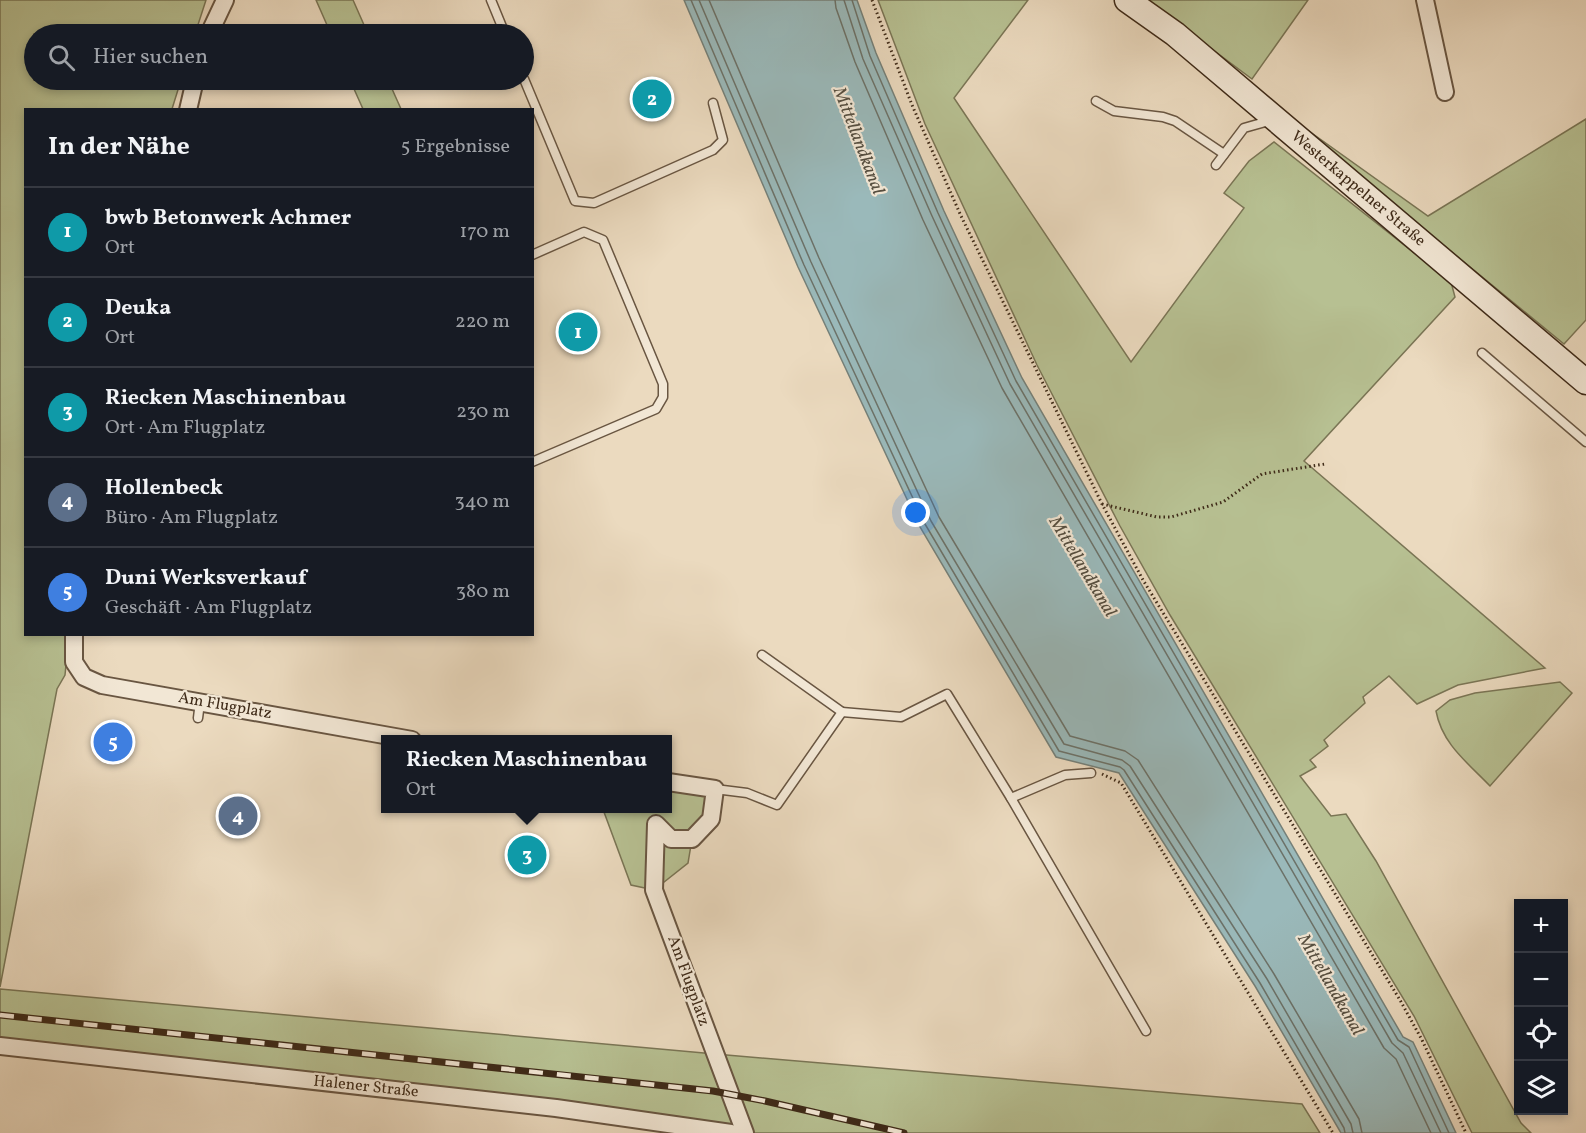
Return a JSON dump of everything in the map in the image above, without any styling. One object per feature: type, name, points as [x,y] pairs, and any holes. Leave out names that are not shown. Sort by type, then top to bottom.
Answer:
[{"type":"main road","name":"Westerkappelner Straße","points":[[1127,0],[1175,34],[1586,382]]},
{"type":"street","points":[[214,24],[225,0]]},
{"type":"street","points":[[1425,0],[1445,92]]},
{"type":"street","points":[[188,108],[193,90]]},
{"type":"street","name":"Am Flugplatz","points":[[74,636],[74,662],[84,677],[102,685],[199,710],[381,736]]},
{"type":"street","points":[[672,783],[715,789]]},
{"type":"street","name":"Am Flugplatz","points":[[653,816],[671,839],[692,839],[711,819],[715,789]]},
{"type":"street","name":"Am Flugplatz","points":[[653,816],[654,890],[745,1133]]},
{"type":"street","name":"Halener Straße","points":[[0,1046],[550,1108],[731,1133]]},
{"type":"lane","points":[[490,0],[501,24]]},
{"type":"lane","points":[[528,90],[575,201],[594,203],[713,150],[723,140],[713,103]]},
{"type":"lane","points":[[1096,101],[1114,111],[1163,117],[1175,121],[1224,154]]},
{"type":"lane","points":[[1216,165],[1244,128],[1275,118]]},
{"type":"lane","points":[[534,254],[584,232],[603,240],[663,384],[663,397],[656,409],[534,461]]},
{"type":"lane","points":[[1482,353],[1586,442]]},
{"type":"lane","points":[[762,655],[842,712],[901,717],[947,694],[1011,798],[1146,1031]]},
{"type":"lane","points":[[715,789],[747,793],[777,805],[842,712]]},
{"type":"lane","points":[[1011,798],[1065,775],[1091,773]]},
{"type":"path","points":[[872,0],[912,105],[961,216],[1102,504],[1143,580],[1400,1000],[1422,1040],[1466,1133]]},
{"type":"path","points":[[1102,504],[1157,517],[1171,517],[1223,502],[1262,474],[1325,464]]},
{"type":"path","points":[[1091,773],[1104,774],[1121,783],[1333,1133]]},
{"type":"green space","points":[[0,0],[206,0],[198,24],[24,24],[24,90],[178,90],[172,108],[24,108],[24,636],[69,636],[65,675],[57,689],[0,987]]},
{"type":"green space","points":[[316,0],[353,0],[364,24],[327,24]]},
{"type":"green space","points":[[878,0],[1028,0],[954,98],[1131,362],[1244,208],[1224,193],[1249,161],[1274,142],[1451,282],[1455,297],[1304,461],[1545,668],[1458,685],[1417,704],[1389,676],[1363,697],[1365,703],[1324,740],[1328,746],[1310,760],[1316,767],[1300,776],[1331,816],[1346,814],[1376,861],[1514,1110],[1514,1115],[1517,1115],[1531,1133],[1472,1133],[1414,1016],[1170,615],[1120,526],[1037,365],[925,124]]},
{"type":"green space","points":[[1146,0],[1308,0],[1252,79]]},
{"type":"green space","points":[[354,90],[392,90],[401,108],[363,108]]},
{"type":"green space","points":[[1271,104],[1428,216],[1586,119],[1586,320],[1564,344]]},
{"type":"green space","points":[[1560,682],[1572,693],[1490,786],[1457,752],[1439,723],[1436,711],[1450,700],[1475,693]]},
{"type":"green space","points":[[672,783],[715,789],[711,819],[692,839],[688,863],[654,890],[631,885],[604,813],[672,813]]},
{"type":"green space","points":[[0,989],[715,1054],[1302,1104],[1320,1133],[731,1133],[0,1046]]},
{"type":"water","name":"Mittellandkanal","points":[[684,0],[857,0],[876,53],[944,211],[1022,378],[1403,1037],[1413,1042],[1456,1133],[1341,1133],[1255,986],[1119,773],[1056,757],[920,527],[798,267]]},
{"type":"railway","points":[[0,1015],[713,1091],[904,1133]]},
{"type":"place","name":"Deuka","points":[[652,99]]},
{"type":"place","name":"bwb Betonwerk Achmer","points":[[578,332]]},
{"type":"place","name":"Duni Werksverkauf","points":[[113,742]]},
{"type":"place","name":"Hollenbeck","points":[[238,816]]},
{"type":"place","name":"Riecken Maschinenbau","points":[[527,855]]}]
